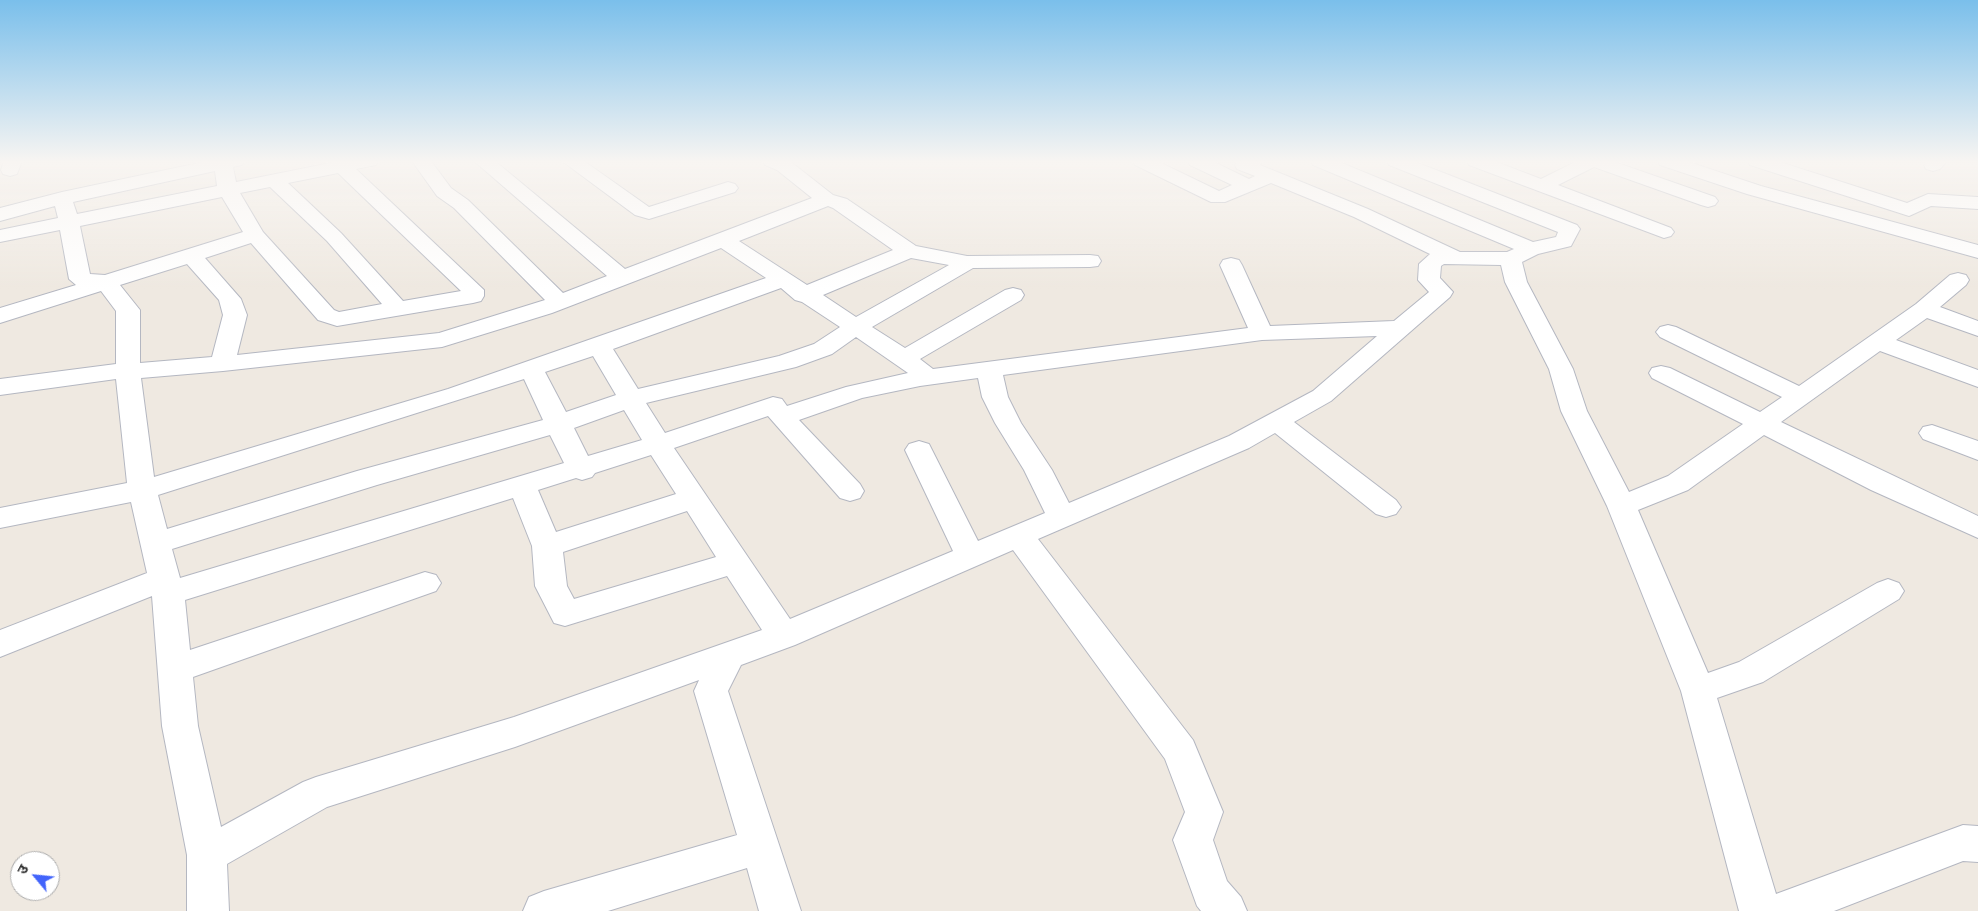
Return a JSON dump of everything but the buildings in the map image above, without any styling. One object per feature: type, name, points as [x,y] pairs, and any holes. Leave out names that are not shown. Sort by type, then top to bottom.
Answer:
[{"type":"street","points":[[0,236],[65,210],[87,204]]},
{"type":"street","points":[[0,214],[65,210],[118,204]]},
{"type":"street","points":[[236,204],[256,235],[326,316],[338,319],[473,296],[473,290],[382,204]]},
{"type":"street","points":[[299,204],[334,237],[399,310]]},
{"type":"street","points":[[460,204],[560,302]]},
{"type":"street","points":[[534,204],[622,278]]},
{"type":"street","points":[[631,204],[642,211],[649,213],[679,204]]},
{"type":"street","points":[[0,387],[88,374],[223,364],[442,340],[560,302],[817,204]]},
{"type":"street","points":[[841,204],[909,251],[967,262],[1090,261]]},
{"type":"street","points":[[1338,204],[1456,258]]},
{"type":"street","points":[[1361,213],[1379,204]]},
{"type":"street","points":[[1418,204],[1521,254]]},
{"type":"street","points":[[207,855],[316,794],[515,732],[783,636],[1239,442],[1322,396],[1442,292],[1429,280],[1430,264],[1439,257],[1456,258],[1521,254],[1564,242],[1570,229],[1504,204]]},
{"type":"street","points":[[1588,204],[1664,232]]},
{"type":"street","points":[[1806,204],[1978,252]]},
{"type":"street","points":[[1889,204],[1909,210],[1921,204]]},
{"type":"street","points":[[65,210],[80,279],[105,282],[128,310],[128,370],[142,490],[166,586],[180,726],[207,855],[208,911]]},
{"type":"street","points":[[0,316],[256,235]]},
{"type":"street","points":[[723,240],[792,287],[904,358],[928,377]]},
{"type":"street","points":[[0,518],[142,490],[447,397],[599,346],[909,251]]},
{"type":"street","points":[[1521,254],[1516,282],[1561,369],[1574,411],[1622,506],[1698,690],[1760,911]]},
{"type":"street","points":[[192,256],[230,299],[235,315],[223,364]]},
{"type":"street","points":[[155,543],[366,478],[558,424],[630,398],[787,362],[823,349],[855,327],[960,268],[967,262]]},
{"type":"street","points":[[1622,506],[1678,483],[1924,309],[1968,283],[1978,263]]},
{"type":"street","points":[[1231,265],[1262,333]]},
{"type":"street","points":[[904,358],[1013,295]]},
{"type":"street","points":[[1924,309],[1978,329]]},
{"type":"street","points":[[782,417],[855,392],[928,377],[1262,333],[1401,328]]},
{"type":"street","points":[[1668,332],[1802,397]]},
{"type":"street","points":[[1878,342],[1978,379]]},
{"type":"street","points":[[599,346],[658,444],[783,636]]},
{"type":"street","points":[[531,369],[581,469]]},
{"type":"street","points":[[989,369],[994,397],[1038,470],[1062,517]]},
{"type":"street","points":[[1661,373],[1978,528]]},
{"type":"street","points":[[0,644],[166,586],[581,469],[773,405],[850,491]]},
{"type":"street","points":[[1276,421],[1386,507]]},
{"type":"street","points":[[1932,434],[1978,451]]},
{"type":"street","points":[[920,450],[970,556]]},
{"type":"street","points":[[522,485],[547,546],[551,586],[565,614],[735,562]]},
{"type":"street","points":[[547,546],[694,499]]},
{"type":"street","points":[[1019,536],[1180,751],[1204,812],[1193,840],[1212,892],[1226,911]]},
{"type":"street","points":[[175,669],[425,583]]},
{"type":"street","points":[[1698,690],[1751,672],[1888,591]]},
{"type":"street","points":[[729,655],[711,691],[780,911]]},
{"type":"street","points":[[1783,911],[1963,843],[1978,844]]},
{"type":"street","points":[[544,911],[759,846]]}]
